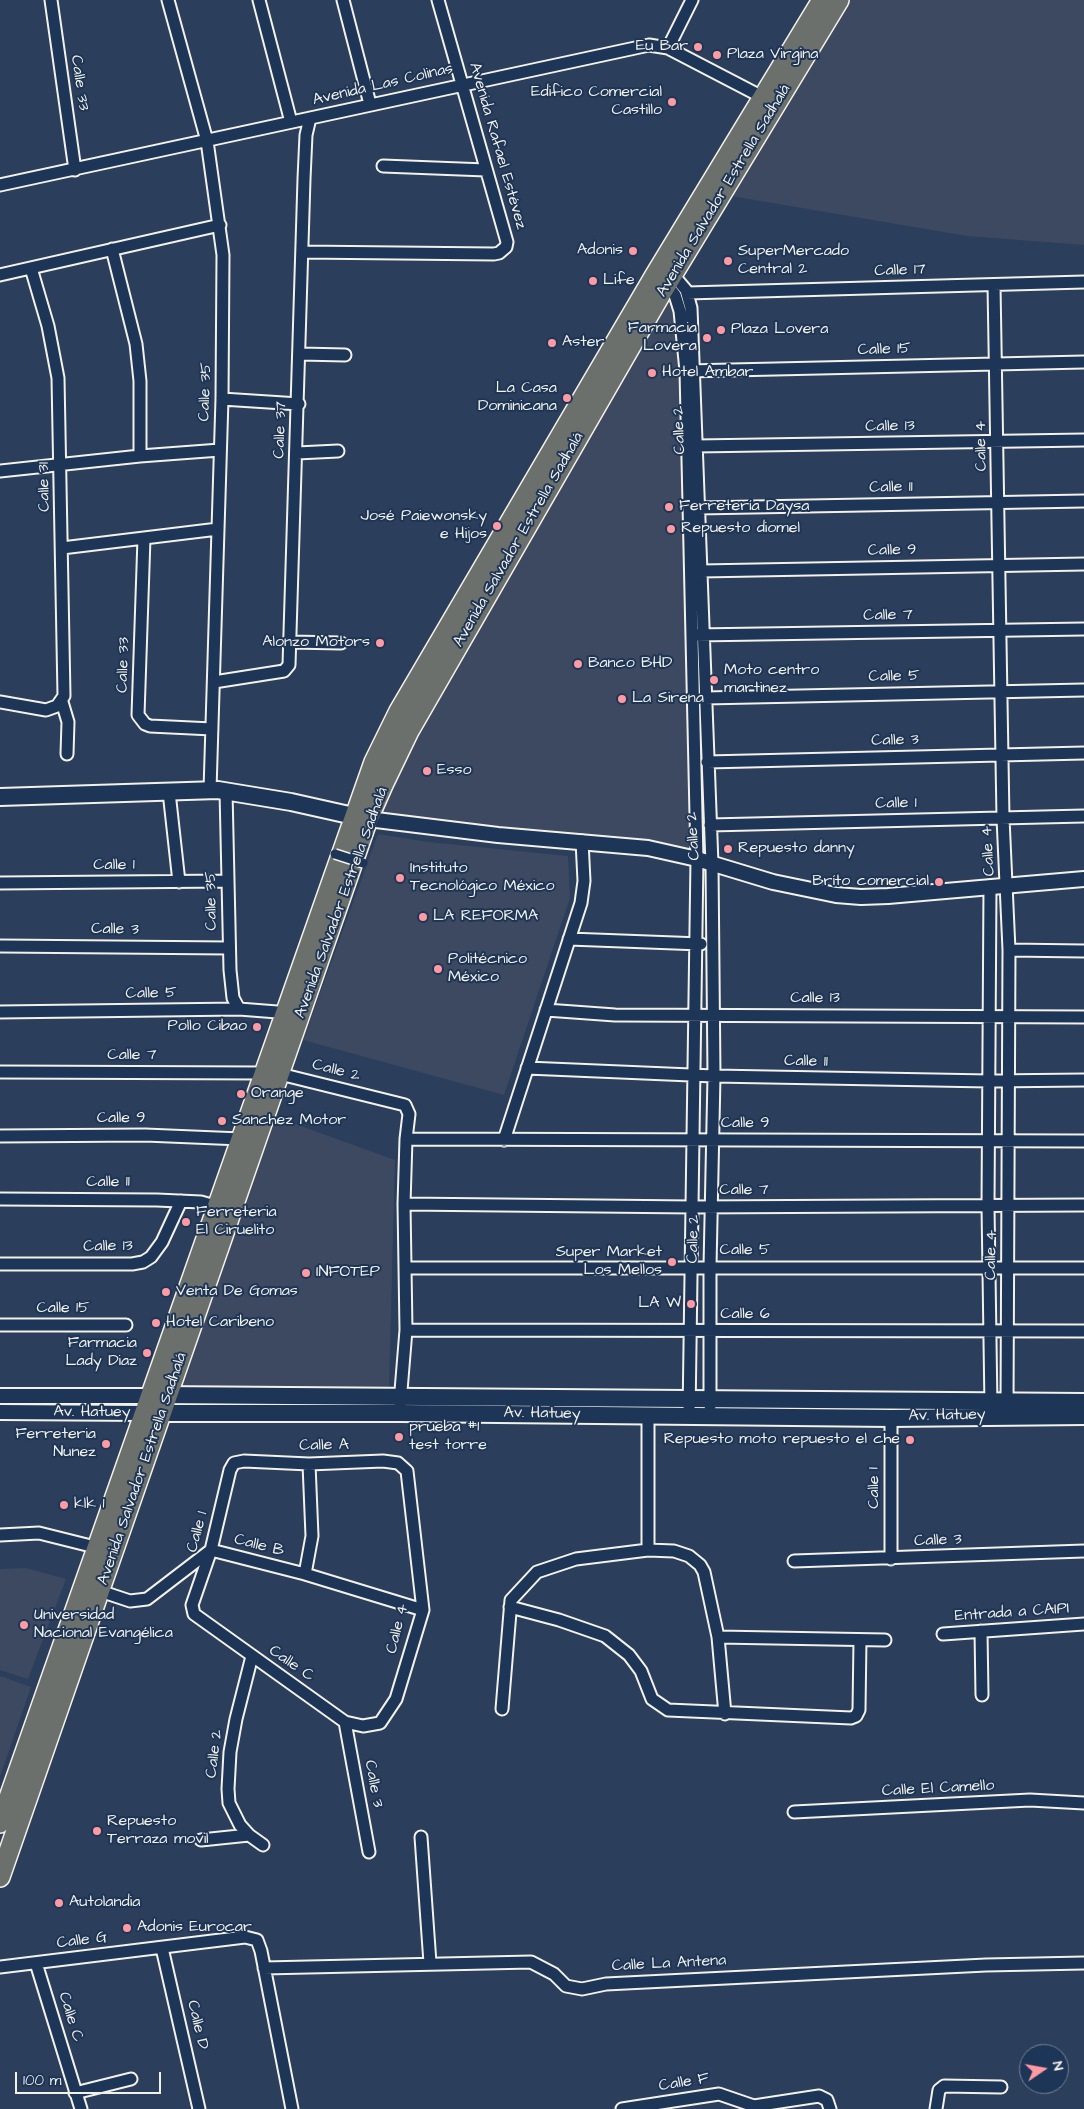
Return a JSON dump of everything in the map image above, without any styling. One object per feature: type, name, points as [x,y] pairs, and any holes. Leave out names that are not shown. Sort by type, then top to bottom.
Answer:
[{"type":"highway","points":[[770,101],[767,80],[812,0]]},
{"type":"highway","name":"Avenida Salvador Estrella Sadhalá","points":[[770,101],[822,0]]},
{"type":"highway","name":"Avenida Salvador Estrella Sadhalá","points":[[1,1819],[106,1550],[361,818],[374,762],[399,711],[664,274],[770,101],[839,0]]},
{"type":"highway","name":"Avenida Salvador Estrella Sadhalá","points":[[156,1404],[215,1206],[241,1139],[272,1074]]},
{"type":"highway","name":"Avenida Salvador Estrella Sadhalá","points":[[0,1877],[100,1591],[106,1550]]},
{"type":"main road","points":[[0,796],[218,791],[291,802],[361,818]]},
{"type":"main road","name":"Av. Hatuey","points":[[400,1405],[648,1415],[689,1407],[709,1399],[999,1408],[1084,1416]]},
{"type":"main road","name":"Av. Hatuey","points":[[156,1404],[689,1407],[710,1416],[890,1418],[1084,1402]]},
{"type":"street","name":"Calle 33","points":[[51,0],[75,170]]},
{"type":"street","name":"Calle 35","points":[[168,0],[207,141],[220,225],[224,284],[212,729],[228,881],[232,994],[239,1009]]},
{"type":"street","points":[[258,0],[291,122]]},
{"type":"street","points":[[343,0],[370,104]]},
{"type":"street","points":[[668,48],[692,0]]},
{"type":"street","name":"Avenida Rafael Estévez","points":[[302,252],[499,253],[506,247],[507,242],[440,1]]},
{"type":"street","name":"Avenida Las Colinas","points":[[0,185],[649,45],[668,48],[770,101]]},
{"type":"street","name":"Calle 37","points":[[214,682],[284,671],[289,665],[305,150],[310,118]]},
{"type":"street","points":[[383,166],[486,170]]},
{"type":"street","points":[[0,275],[220,225]]},
{"type":"street","points":[[112,249],[136,344],[140,381],[140,456]]},
{"type":"street","name":"Calle 31","points":[[31,268],[48,326],[58,378],[64,696],[60,704],[68,722],[67,754]]},
{"type":"street","points":[[664,274],[688,293]]},
{"type":"street","name":"Calle 2","points":[[664,274],[675,295],[680,311],[690,371],[696,446],[701,571],[695,797],[697,859],[694,1015],[695,1139],[689,1407]]},
{"type":"street","name":"Calle 17","points":[[688,293],[1084,282]]},
{"type":"street","name":"Calle 4","points":[[994,285],[1002,631],[1003,818],[1009,950],[1010,1140],[1009,1267],[1006,1331],[999,1408]]},
{"type":"street","name":"Calle 2","points":[[688,293],[691,308],[690,371],[698,635],[705,698],[712,864],[714,1076],[710,1267],[710,1416]]},
{"type":"street","points":[[300,354],[345,355]]},
{"type":"street","name":"Calle 15","points":[[690,371],[1084,362]]},
{"type":"street","points":[[222,399],[298,404]]},
{"type":"street","name":"Calle 13","points":[[696,446],[1084,440]]},
{"type":"street","points":[[0,471],[140,456],[220,450]]},
{"type":"street","points":[[297,453],[338,451]]},
{"type":"street","name":"Calle 11","points":[[698,508],[1084,501]]},
{"type":"street","points":[[62,548],[218,529]]},
{"type":"street","name":"Calle 33","points":[[144,538],[138,715],[144,724],[150,726],[212,729]]},
{"type":"street","name":"Calle 9","points":[[701,571],[1084,564]]},
{"type":"street","name":"Calle 7","points":[[698,635],[1084,629]]},
{"type":"street","points":[[291,642],[341,643]]},
{"type":"street","name":"Calle 5","points":[[705,698],[1084,690]]},
{"type":"street","points":[[0,702],[46,710],[60,704]]},
{"type":"street","name":"Calle 3","points":[[707,762],[1084,753]]},
{"type":"street","points":[[169,792],[178,882]]},
{"type":"street","points":[[695,797],[708,797]]},
{"type":"street","name":"Calle 1","points":[[710,825],[1084,816]]},
{"type":"street","points":[[361,818],[498,836],[582,841],[648,848],[697,859],[773,882],[836,895],[888,896],[1084,879]]},
{"type":"street","points":[[504,1140],[582,898],[582,841]]},
{"type":"street","points":[[335,854],[363,863]]},
{"type":"street","name":"Calle 1","points":[[0,883],[228,881]]},
{"type":"street","name":"Calle 4","points":[[990,886],[989,1331],[999,1408]]},
{"type":"street","points":[[569,939],[712,945]]},
{"type":"street","name":"Calle 3","points":[[0,946],[229,948]]},
{"type":"street","points":[[1009,950],[1084,951]]},
{"type":"street","name":"Calle 5","points":[[0,1012],[239,1009],[294,1014]]},
{"type":"street","name":"Calle 13","points":[[546,1010],[616,1015],[1084,1017]]},
{"type":"street","name":"Calle 11","points":[[527,1068],[714,1076],[989,1081],[1084,1080]]},
{"type":"street","name":"Calle 7","points":[[0,1072],[272,1074]]},
{"type":"street","name":"Calle 2","points":[[272,1074],[405,1105],[409,1114],[406,1139],[404,1204],[406,1330],[400,1405]]},
{"type":"street","name":"Calle 9","points":[[0,1136],[145,1135],[241,1139]]},
{"type":"street","name":"Calle 9","points":[[406,1139],[1084,1141]]},
{"type":"street","name":"Calle 11","points":[[0,1198],[181,1201],[201,1202],[215,1206]]},
{"type":"street","name":"Calle 13","points":[[0,1264],[132,1264],[143,1262],[150,1257],[162,1242],[181,1201]]},
{"type":"street","name":"Calle 7","points":[[404,1204],[692,1208],[1084,1205]]},
{"type":"street","name":"Calle 5","points":[[405,1268],[1084,1268]]},
{"type":"street","name":"Calle 15","points":[[0,1325],[126,1325]]},
{"type":"street","name":"Calle 6","points":[[406,1330],[1084,1331]]},
{"type":"street","name":"Av. Hatuey","points":[[0,1396],[156,1404]]},
{"type":"street","name":"Av. Hatuey","points":[[0,1412],[156,1404]]},
{"type":"street","points":[[648,1415],[648,1550]]},
{"type":"street","name":"Calle 1","points":[[890,1418],[891,1559]]},
{"type":"street","name":"Calle A","points":[[234,1463],[244,1461],[309,1464],[390,1461],[398,1463],[409,1476]]},
{"type":"street","name":"Calle 1","points":[[193,1609],[212,1550],[230,1470],[234,1463]]},
{"type":"street","points":[[305,1574],[312,1536],[309,1464]]},
{"type":"street","name":"Calle 4","points":[[380,1724],[396,1699],[423,1610],[409,1476]]},
{"type":"street","points":[[0,1534],[39,1533],[106,1550]]},
{"type":"street","name":"Calle B","points":[[100,1591],[130,1601],[147,1599],[212,1550],[305,1574],[423,1610]]},
{"type":"street","points":[[502,1709],[511,1600],[537,1572],[576,1559],[648,1550],[674,1551],[689,1556],[700,1564],[704,1572],[718,1637],[725,1714]]},
{"type":"street","name":"Calle 3","points":[[794,1561],[1084,1551]]},
{"type":"street","points":[[510,1607],[559,1620],[605,1636],[635,1662],[652,1699],[668,1710],[844,1718],[856,1716],[859,1710],[860,1640]]},
{"type":"street","name":"Calle C","points":[[193,1609],[199,1618],[345,1722],[363,1726],[380,1724]]},
{"type":"street","name":"Entrada a CAIPI","points":[[943,1634],[1084,1624]]},
{"type":"street","points":[[981,1631],[982,1695]]},
{"type":"street","points":[[718,1637],[885,1640]]},
{"type":"street","name":"Calle 2","points":[[252,1656],[236,1719],[230,1752],[228,1789],[234,1813],[249,1835],[263,1845]]},
{"type":"street","name":"Calle 3","points":[[345,1722],[369,1852]]},
{"type":"street","name":"Calle El Camello","points":[[794,1812],[1030,1800],[1084,1803]]},
{"type":"street","points":[[1,1819],[21,1817]]},
{"type":"street","points":[[202,1840],[249,1835]]},
{"type":"street","points":[[421,1837],[430,1964]]},
{"type":"street","name":"Calle G","points":[[0,1967],[245,1937],[257,1940],[260,1945],[264,1968]]},
{"type":"street","name":"Calle D","points":[[162,1948],[199,2109]]},
{"type":"street","name":"Calle La Antena","points":[[264,1968],[531,1962],[554,1974],[566,1986],[582,1989],[606,1984],[986,1965],[1084,1963]]},
{"type":"street","name":"Calle C","points":[[36,1963],[81,2109]]},
{"type":"street","points":[[264,1968],[292,2109]]},
{"type":"street","points":[[76,2093],[131,2079]]},
{"type":"street","points":[[936,2109],[939,2090],[944,2086],[1001,2087]]},
{"type":"street","name":"Calle F","points":[[622,2109],[720,2094],[754,2106],[819,2096],[827,2100],[830,2109]]},
{"type":"shaded area","points":[[851,0],[1084,0],[1084,245],[967,236],[731,196]]},
{"type":"shaded area","points":[[671,289],[678,302],[696,858],[368,819]]},
{"type":"shaded area","name":"Politécnico México","points":[[378,834],[429,842],[568,856],[570,898],[504,1095],[303,1040]]},
{"type":"shaded area","name":"INFOTEP","points":[[276,1117],[395,1160],[389,1387],[179,1387]]},
{"type":"shaded area","name":"Universidad Nacional Evangélica","points":[[26,1568],[66,1579],[28,1679],[0,1670],[0,1569]]},
{"type":"shaded area","points":[[0,1676],[31,1687],[0,1777]]},
{"type":"place","name":"Eu Bar","points":[[698,47]]},
{"type":"place","name":"Plaza Virgina","points":[[717,55]]},
{"type":"place","name":"Edifico Comercial Castillo","points":[[672,102]]},
{"type":"place","name":"Adonis","points":[[633,251]]},
{"type":"place","name":"SuperMercado Central 2","points":[[728,261]]},
{"type":"place","name":"Life","points":[[593,281]]},
{"type":"place","name":"Plaza Lovera","points":[[721,330]]},
{"type":"place","name":"Farmacia Lovera","points":[[707,338]]},
{"type":"place","name":"Aster","points":[[552,343]]},
{"type":"place","name":"Hotel Ambar","points":[[652,373]]},
{"type":"place","name":"La Casa Dominicana","points":[[567,398]]},
{"type":"place","name":"Ferretería Daysa","points":[[669,507]]},
{"type":"place","name":"José Paiewonsky e Hijos","points":[[497,526]]},
{"type":"place","name":"Repuesto diomel","points":[[671,529]]},
{"type":"place","name":"Alonzo Motors","points":[[380,643]]},
{"type":"place","name":"Banco BHD","points":[[578,664]]},
{"type":"place","name":"Moto centro martinez","points":[[714,680]]},
{"type":"place","name":"La Sirena","points":[[622,699]]},
{"type":"place","name":"Esso","points":[[427,771]]},
{"type":"place","name":"Repuesto danny","points":[[728,849]]},
{"type":"place","name":"Instituto Tecnológico México","points":[[400,878]]},
{"type":"place","name":"Bríto comercial","points":[[939,882]]},
{"type":"place","name":"LA REFORMA","points":[[423,917]]},
{"type":"place","name":"Politécnico México","points":[[438,969]]},
{"type":"place","name":"Pollo Cibao","points":[[257,1027]]},
{"type":"place","name":"Orange","points":[[241,1094]]},
{"type":"place","name":"Sanchez Motor","points":[[222,1121]]},
{"type":"place","name":"Ferreteria El Ciruelito","points":[[186,1222]]},
{"type":"place","name":"Super Market Los Mellos","points":[[672,1262]]},
{"type":"place","name":"INFOTEP","points":[[306,1273]]},
{"type":"place","name":"Venta De Gomas","points":[[166,1292]]},
{"type":"place","name":"LA W","points":[[691,1304]]},
{"type":"place","name":"Hotel Caribeno","points":[[156,1323]]},
{"type":"place","name":"Farmacia Lady Diaz","points":[[147,1353]]},
{"type":"place","name":"prueba #1 test torre","points":[[399,1437]]},
{"type":"place","name":"Repuesto moto repuesto el che","points":[[910,1440]]},
{"type":"place","name":"Ferreteria Nunez","points":[[106,1444]]},
{"type":"place","name":"klk 1","points":[[64,1505]]},
{"type":"place","name":"Universidad Nacional Evangélica","points":[[24,1625]]},
{"type":"place","name":"Repuesto Terraza movil","points":[[97,1831]]},
{"type":"place","name":"Autolandia","points":[[59,1903]]},
{"type":"place","name":"Adonis Eurocar","points":[[127,1928]]}]
